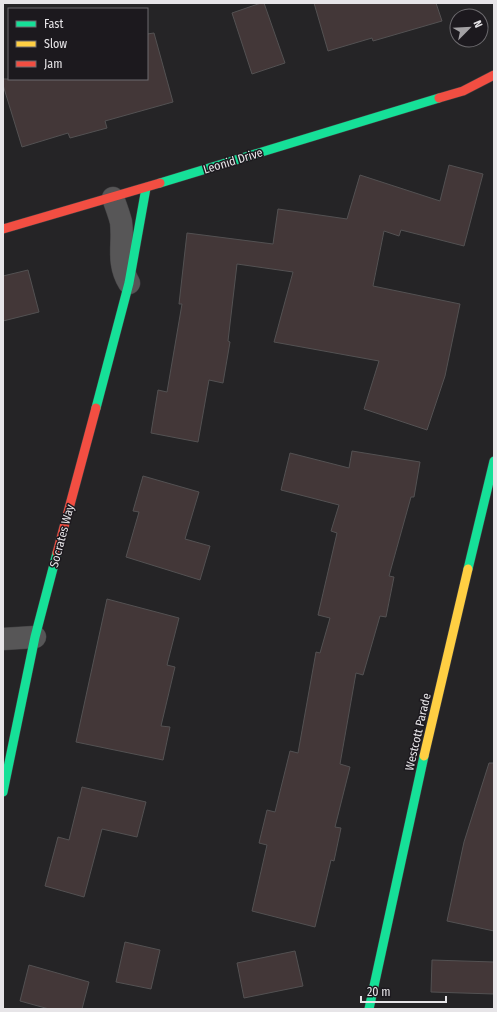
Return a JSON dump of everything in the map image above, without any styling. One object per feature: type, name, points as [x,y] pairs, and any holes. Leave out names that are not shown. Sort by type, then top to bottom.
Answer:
[{"type":"street","name":"Leonid Drive","points":[[3,229],[113,198],[463,91],[494,75]]},
{"type":"street","name":"Leonid Drive","points":[[463,91],[494,89]]},
{"type":"street","name":"Socrates Way","points":[[3,792],[35,637],[129,283],[146,188]]},
{"type":"street","points":[[113,198],[121,222],[120,254],[123,272],[129,283]]},
{"type":"street","name":"Westcott Parade","points":[[369,1009],[427,743],[494,461]]},
{"type":"street","points":[[3,639],[35,637]]},
{"type":"building","points":[[264,3],[285,63],[252,74],[232,13]]},
{"type":"building","points":[[314,3],[436,3],[442,21],[373,41],[372,38],[328,51]]},
{"type":"building","points":[[154,33],[173,102],[105,121],[107,128],[70,138],[68,133],[22,147],[3,85],[3,79],[148,80],[148,34]]},
{"type":"building","points":[[449,165],[483,174],[464,246],[401,230],[399,236],[384,231],[373,286],[460,304],[445,376],[427,430],[364,409],[379,361],[274,342],[293,272],[237,264],[228,341],[230,342],[223,383],[209,380],[198,442],[151,433],[158,390],[167,392],[182,304],[179,304],[187,233],[273,244],[278,209],[347,219],[360,175],[440,201]]},
{"type":"building","points":[[28,270],[39,312],[3,321],[3,276]]},
{"type":"building","points":[[352,451],[420,462],[414,497],[411,497],[389,576],[394,577],[386,617],[380,616],[363,675],[356,673],[340,764],[350,767],[335,827],[341,828],[334,861],[331,860],[315,927],[252,911],[267,845],[259,843],[267,810],[275,812],[290,751],[298,753],[316,652],[320,653],[330,618],[318,615],[337,533],[331,531],[339,505],[281,490],[290,453],[349,468]]},
{"type":"building","points":[[143,476],[199,492],[185,539],[210,546],[200,580],[126,557],[139,512],[133,511]]},
{"type":"building","points":[[107,599],[179,618],[167,665],[175,667],[161,726],[170,727],[163,760],[76,742]]},
{"type":"building","points":[[489,763],[494,763],[494,931],[447,921],[464,842]]},
{"type":"building","points":[[82,787],[146,802],[137,837],[102,829],[84,897],[45,886],[58,837],[69,840]]},
{"type":"building","points":[[125,942],[160,950],[151,989],[116,982]]},
{"type":"building","points":[[295,951],[303,986],[244,998],[237,963]]},
{"type":"building","points":[[432,960],[494,962],[494,994],[431,992]]},
{"type":"building","points":[[29,965],[89,982],[82,1009],[49,1009],[20,1001]]},
{"type":"traffic: fast","points":[[160,183],[439,98]]},
{"type":"traffic: fast","points":[[96,408],[129,283],[146,188]]},
{"type":"traffic: fast","points":[[468,569],[494,461]]},
{"type":"traffic: fast","points":[[3,792],[35,637],[57,553]]},
{"type":"traffic: fast","points":[[369,1009],[424,756]]},
{"type":"traffic: slow","points":[[424,756],[468,569]]},
{"type":"traffic: jam","points":[[439,98],[463,91],[494,75]]},
{"type":"traffic: jam","points":[[3,229],[160,183]]},
{"type":"traffic: jam","points":[[57,553],[96,408]]}]
